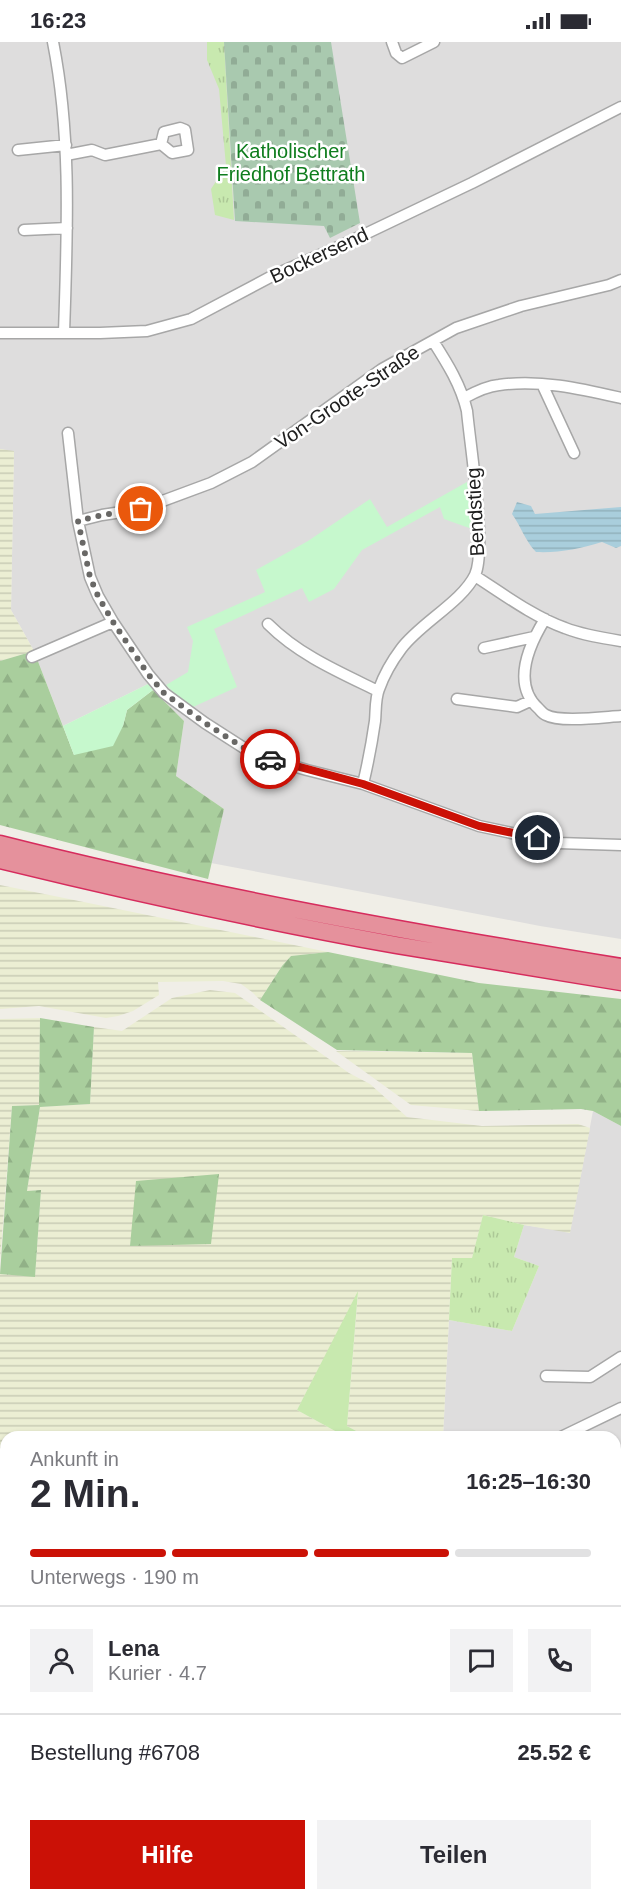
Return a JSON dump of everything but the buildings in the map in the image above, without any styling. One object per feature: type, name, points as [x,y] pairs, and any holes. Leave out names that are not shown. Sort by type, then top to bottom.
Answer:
[{"type":"highway","points":[[0,844],[150,880],[293,910],[621,967]]},
{"type":"highway","points":[[0,860],[289,925],[621,982]]},
{"type":"street","points":[[53,42],[66,150],[67,228],[64,333]]},
{"type":"street","points":[[392,42],[396,53],[402,58],[434,42]]},
{"type":"street","name":"Bockersend","points":[[0,333],[147,331],[191,319],[273,275],[332,250],[472,183],[621,107]]},
{"type":"street","points":[[18,150],[92,150],[105,155],[161,144]]},
{"type":"street","points":[[24,230],[67,228]]},
{"type":"street","name":"Von-Groote-Straße","points":[[78,521],[141,509],[211,483],[252,462],[382,369],[456,328],[521,306],[621,280]]},
{"type":"street","name":"Bendstieg","points":[[363,784],[378,691],[402,648],[436,614],[459,596],[475,576],[479,562],[478,530],[464,398],[453,373],[433,340]]},
{"type":"street","points":[[542,384],[574,453]]},
{"type":"street","points":[[464,398],[482,389],[500,385],[542,384],[576,388],[621,398]]},
{"type":"street","points":[[68,433],[78,521],[90,577],[113,622],[148,674],[164,693],[255,755],[363,784],[479,826],[558,843],[621,845]]},
{"type":"street","points":[[475,576],[545,619],[565,628],[621,641]]},
{"type":"street","points":[[545,619],[534,637],[525,667],[525,687],[530,701],[547,716],[576,720],[621,716]]},
{"type":"street","points":[[32,657],[113,622]]},
{"type":"street","points":[[268,624],[284,640],[316,661],[378,691]]},
{"type":"street","points":[[484,648],[534,637]]},
{"type":"street","points":[[457,699],[518,707],[530,701]]},
{"type":"street","points":[[546,1376],[590,1377],[621,1357]]},
{"type":"street","points":[[573,1431],[621,1408]]},
{"type":"shaded area","points":[[0,42],[621,42],[621,939],[540,926],[211,863],[224,809],[176,776],[184,721],[148,684],[63,726],[34,651],[11,610],[14,452],[0,449]]},
{"type":"shaded area","points":[[593,1111],[621,1126],[621,1431],[443,1431],[449,1320],[512,1331],[539,1266],[514,1257],[524,1225],[570,1232]]},
{"type":"green space","points":[[207,42],[224,42],[234,220],[215,215],[211,189],[226,166],[219,89],[207,60]]},
{"type":"green space","name":"Katholischer Friedhof Bettrath","points":[[224,42],[331,42],[360,223],[330,238],[324,226],[235,221]]},
{"type":"green space","points":[[0,449],[14,451],[11,610],[34,651],[0,661]]},
{"type":"green space","points":[[467,482],[472,529],[444,519],[440,507],[362,550],[334,589],[309,602],[302,588],[214,629],[237,687],[193,707],[166,685],[188,672],[193,641],[187,627],[265,592],[256,570],[308,541],[370,499],[387,527]]},
{"type":"green space","points":[[34,651],[74,755],[123,726],[127,710],[153,690],[184,721],[176,776],[224,809],[208,879],[0,825],[0,661]]},
{"type":"green space","points":[[148,684],[153,690],[127,710],[123,726],[113,746],[74,755],[63,726]]},
{"type":"green space","points":[[0,885],[328,952],[291,956],[260,1000],[241,984],[223,981],[158,982],[159,995],[133,1011],[118,1016],[106,1018],[39,1006],[0,1009]]},
{"type":"green space","points":[[328,952],[479,983],[621,999],[621,1126],[593,1111],[581,1109],[479,1111],[472,1053],[337,1050],[260,1000],[291,956]]},
{"type":"green space","points":[[210,990],[235,993],[349,1073],[370,1084],[407,1117],[482,1126],[578,1124],[590,1128],[570,1233],[483,1215],[472,1258],[452,1258],[443,1431],[356,1431],[347,1426],[358,1294],[297,1410],[335,1431],[0,1431],[0,1274],[35,1276],[41,1190],[27,1191],[40,1107],[90,1104],[94,1027],[122,1031],[172,998]]},
{"type":"green space","points":[[40,1018],[39,1105],[12,1106],[0,1261],[0,1019]]},
{"type":"green space","points":[[40,1018],[94,1027],[90,1104],[40,1107],[27,1191],[41,1190],[35,1277],[0,1274],[12,1106],[39,1105]]},
{"type":"green space","points":[[336,1051],[472,1053],[479,1111],[411,1105]]},
{"type":"green space","points":[[219,1174],[211,1244],[130,1246],[136,1181]]},
{"type":"green space","points":[[483,1215],[524,1225],[514,1257],[539,1266],[512,1331],[449,1320],[452,1258],[472,1258]]},
{"type":"green space","points":[[358,1291],[347,1426],[356,1431],[335,1431],[297,1410]]},
{"type":"water","points":[[517,502],[531,506],[535,514],[621,507],[621,546],[616,548],[602,542],[569,550],[536,552],[512,514]]},
{"type":"way so far","points":[[141,509],[78,521],[90,577],[98,596],[132,651],[164,693],[255,755],[270,759]]},
{"type":"route","points":[[270,759],[363,784],[479,826],[538,838]]}]
